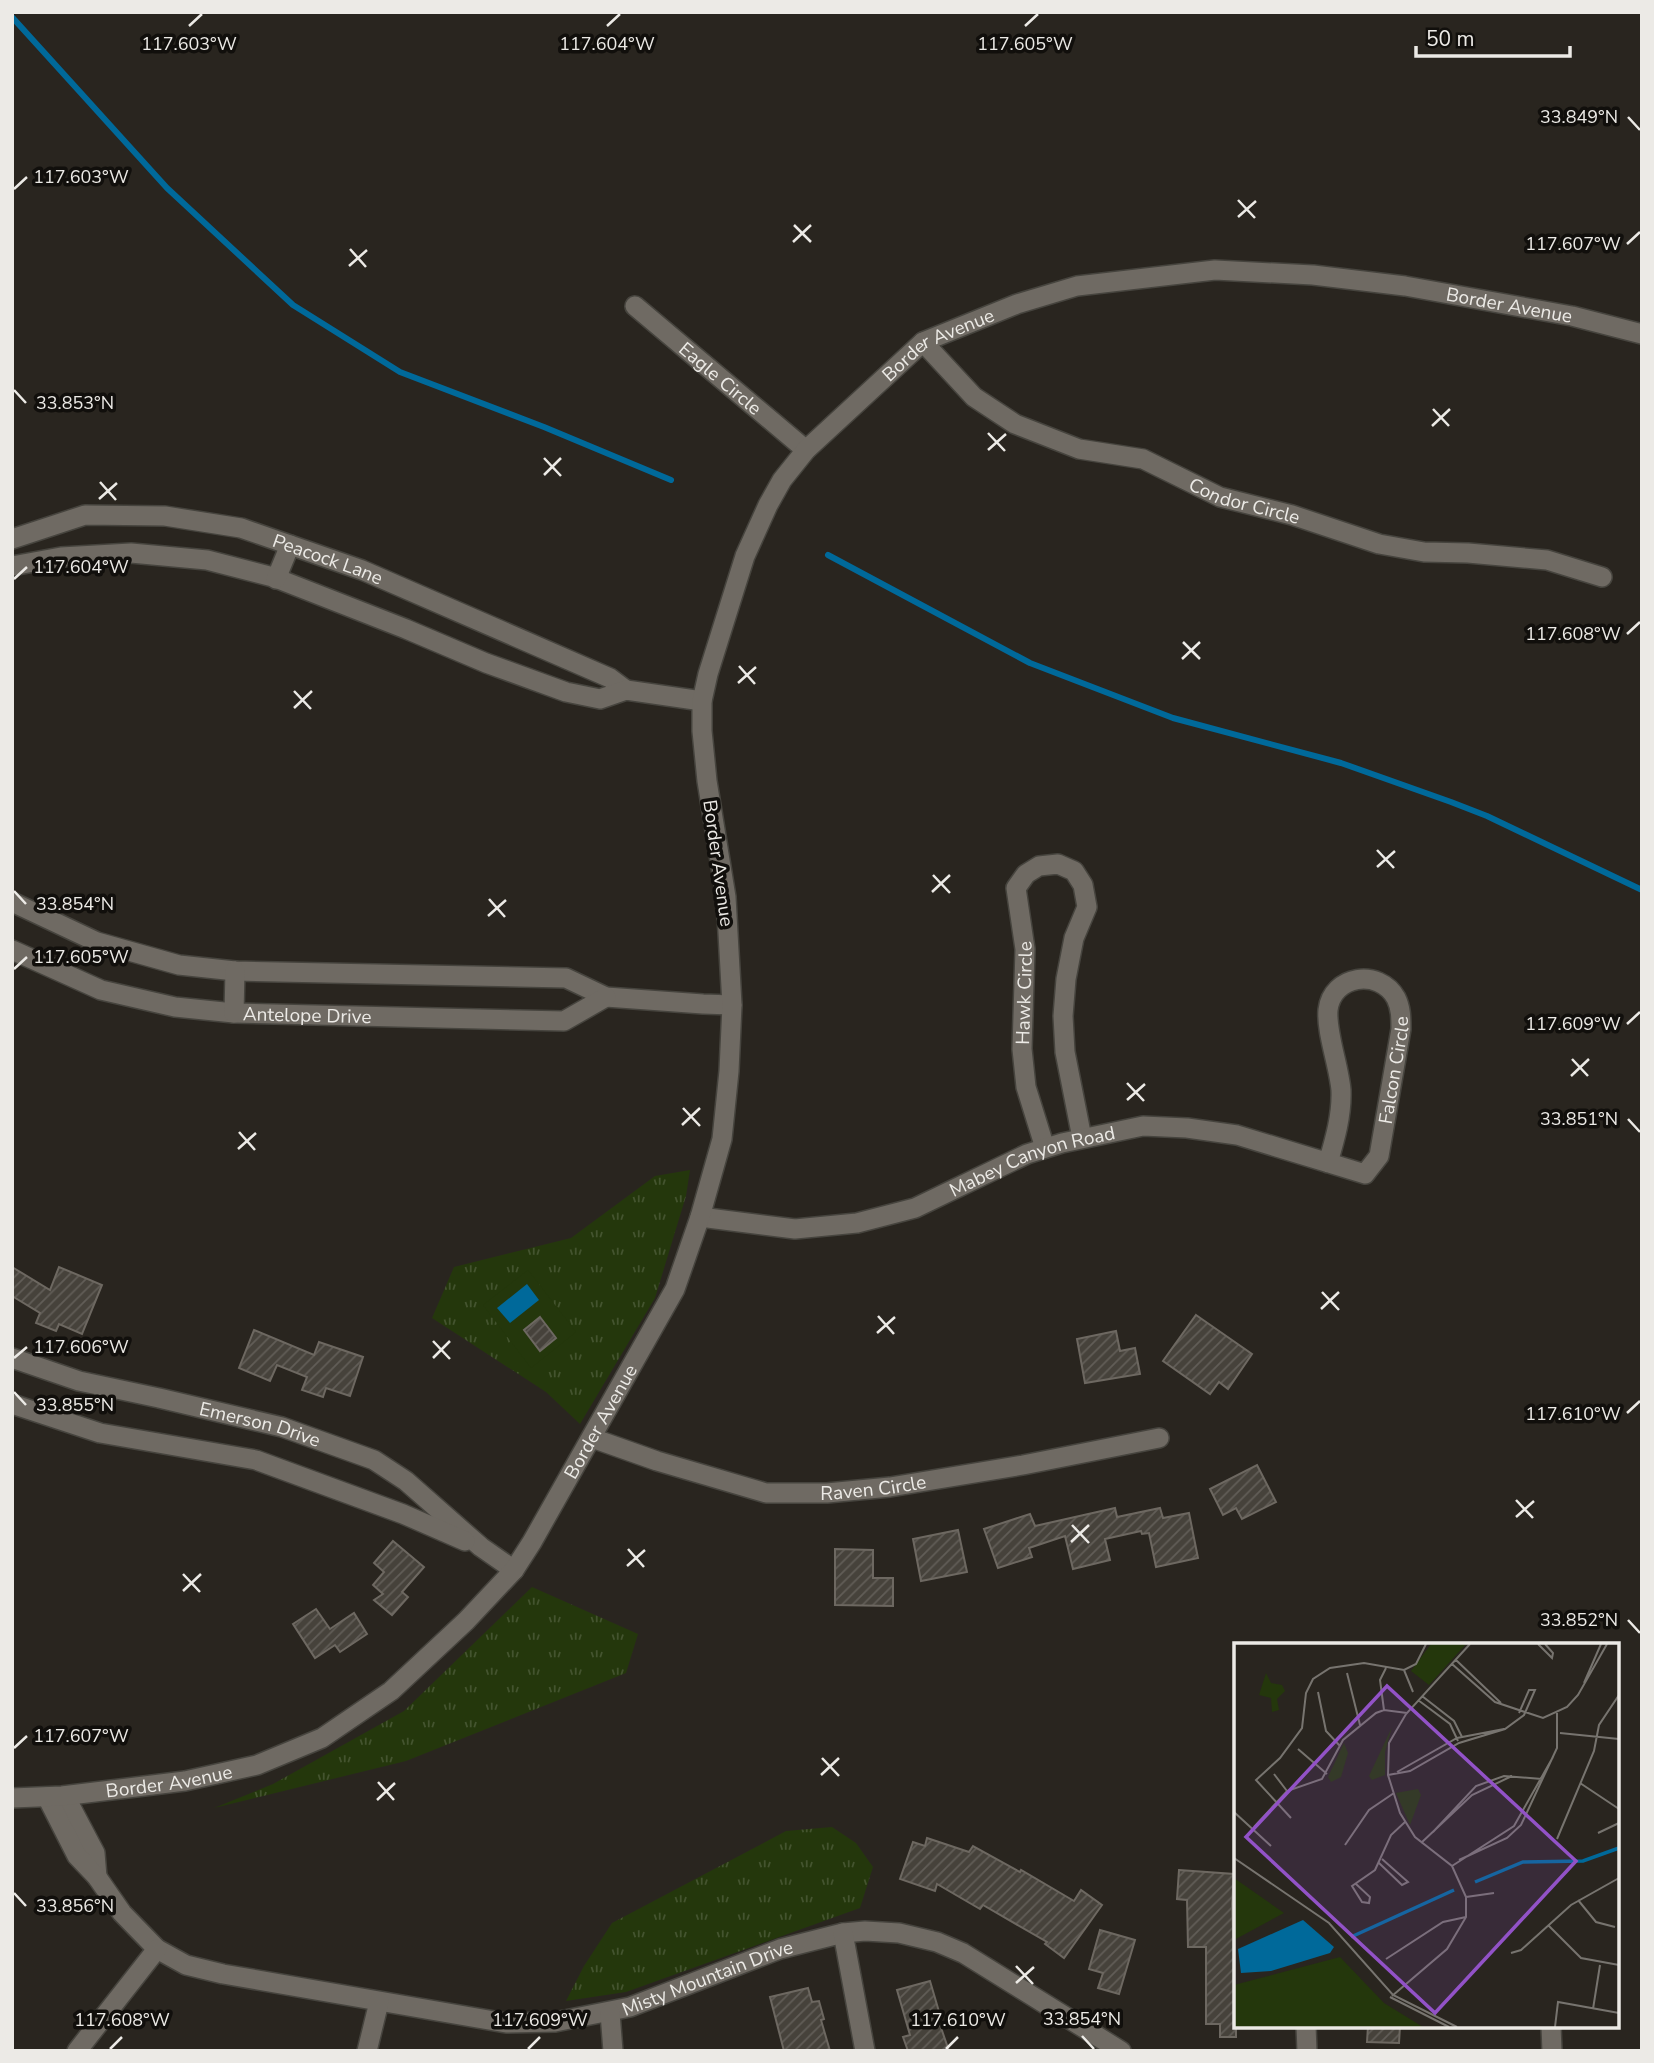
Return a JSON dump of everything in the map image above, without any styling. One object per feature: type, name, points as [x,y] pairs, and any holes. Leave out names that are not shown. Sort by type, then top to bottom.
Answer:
[{"type":"street","name":"Border Avenue","points":[[12,1798],[185,1782],[257,1765],[322,1738],[390,1691],[466,1621],[514,1570],[532,1542],[675,1289],[700,1217],[722,1139],[732,1004],[726,897],[707,781],[702,701],[745,556],[782,480],[806,450],[923,342],[1017,304],[1077,286],[1215,270],[1313,275],[1405,286],[1572,316],[1642,334]]},
{"type":"street","name":"Eagle Circle","points":[[635,306],[806,450]]},
{"type":"street","name":"Condor Circle","points":[[923,342],[974,397],[1014,424],[1079,449],[1143,458],[1220,497],[1292,515],[1379,544],[1424,552],[1547,560],[1602,576]]},
{"type":"street","name":"Peacock Lane","points":[[12,539],[85,514],[165,516],[240,528],[362,570],[610,678],[626,690]]},
{"type":"street","points":[[276,579],[290,545]]},
{"type":"street","name":"Peacock Lane","points":[[12,566],[61,557],[131,553],[207,560],[276,579],[566,692],[600,699],[626,690],[702,701]]},
{"type":"street","name":"Hawk Circle","points":[[1045,1148],[1026,1087],[1022,1049],[1025,949],[1017,888],[1026,874],[1039,866],[1058,864],[1074,871],[1083,885],[1087,907],[1074,938],[1066,979],[1063,1016],[1065,1052],[1082,1138]]},
{"type":"street","points":[[12,902],[97,942],[179,965],[235,971],[566,978],[606,998],[732,1004]]},
{"type":"street","name":"Antelope Drive","points":[[12,950],[101,990],[175,1007],[234,1013],[564,1021],[606,998]]},
{"type":"street","points":[[234,1013],[235,971]]},
{"type":"street","name":"Falcon Circle","points":[[1328,1163],[1340,1119],[1340,1100],[1328,1009],[1342,985],[1358,979],[1373,979],[1395,997],[1401,1014],[1401,1029],[1378,1156],[1365,1174]]},
{"type":"street","name":"Mabey Canyon Road","points":[[700,1217],[795,1229],[857,1223],[915,1208],[1027,1154],[1082,1138],[1143,1126],[1187,1128],[1237,1135],[1365,1174]]},
{"type":"street","name":"Emerson Drive","points":[[12,1358],[79,1381],[282,1427],[374,1460],[406,1480],[481,1547],[514,1570]]},
{"type":"street","name":"Emerson Drive","points":[[12,1404],[100,1433],[257,1460],[402,1514],[481,1547]]},
{"type":"street","name":"Raven Circle","points":[[592,1438],[657,1461],[766,1493],[827,1493],[890,1487],[1023,1465],[1159,1438]]},
{"type":"street","name":"Misty Mountain Drive","points":[[56,1796],[76,1856],[97,1877],[122,1913],[157,1949],[186,1965],[223,1974],[506,2023],[555,2022],[631,2007],[780,1949],[843,1933],[899,1933],[937,1942],[963,1953],[1121,2051]]},
{"type":"street","points":[[843,1933],[865,2051]]},
{"type":"street","points":[[77,2051],[157,1949]]},
{"type":"street","points":[[367,2051],[379,2002]]},
{"type":"street","points":[[610,2012],[613,2051]]},
{"type":"street","points":[[1306,2028],[1307,2051]]},
{"type":"street","points":[[1551,2028],[1552,2051]]},
{"type":"green space","points":[[690,1170],[686,1196],[655,1298],[580,1424],[546,1392],[432,1318],[454,1267],[571,1238],[655,1176]]},
{"type":"green space","points":[[528,1270],[576,1332],[531,1368],[483,1305]]},
{"type":"green space","points":[[532,1587],[638,1634],[626,1673],[406,1761],[214,1808],[273,1784],[404,1711]]},
{"type":"green space","points":[[832,1827],[856,1843],[873,1867],[860,1908],[626,1992],[566,2001],[584,1966],[612,1923],[786,1831]]},
{"type":"water","points":[[527,1284],[539,1300],[510,1323],[497,1308]]},
{"type":"building","points":[[12,1267],[50,1290],[59,1267],[102,1285],[82,1334],[59,1324],[56,1331],[36,1323],[40,1313],[12,1296]]},
{"type":"building","points":[[1196,1315],[1252,1354],[1228,1389],[1219,1382],[1210,1394],[1163,1361]]},
{"type":"building","points":[[540,1317],[556,1338],[540,1351],[524,1330]]},
{"type":"building","points":[[254,1330],[314,1355],[319,1342],[363,1357],[350,1396],[326,1388],[323,1397],[302,1390],[307,1377],[277,1365],[270,1381],[239,1368]]},
{"type":"building","points":[[1116,1331],[1120,1351],[1135,1348],[1140,1374],[1085,1383],[1077,1339]]},
{"type":"building","points":[[1257,1465],[1276,1502],[1242,1519],[1236,1508],[1223,1515],[1210,1489]]},
{"type":"building","points":[[1115,1508],[1117,1517],[1160,1508],[1163,1518],[1189,1513],[1198,1558],[1156,1567],[1149,1533],[1142,1534],[1141,1531],[1105,1539],[1110,1560],[1073,1569],[1065,1536],[1029,1548],[1032,1557],[998,1568],[984,1529],[1030,1514],[1035,1526]]},
{"type":"building","points":[[958,1530],[967,1572],[921,1581],[913,1539]]},
{"type":"building","points":[[393,1541],[424,1567],[402,1592],[408,1597],[392,1615],[374,1600],[383,1594],[373,1585],[384,1572],[374,1563]]},
{"type":"building","points":[[835,1549],[873,1550],[873,1578],[893,1578],[893,1606],[835,1605]]},
{"type":"building","points":[[316,1609],[330,1629],[354,1613],[367,1634],[340,1652],[335,1645],[315,1658],[293,1624]]},
{"type":"building","points":[[927,1838],[969,1852],[973,1846],[1074,1901],[1081,1890],[1102,1905],[1064,1958],[1045,1944],[1047,1942],[983,1905],[980,1909],[937,1884],[935,1891],[900,1879],[913,1842],[925,1846]]},
{"type":"building","points":[[1179,1870],[1234,1874],[1232,1904],[1236,2037],[1220,2037],[1220,2024],[1206,2024],[1206,1947],[1188,1947],[1187,1900],[1177,1899]]},
{"type":"building","points":[[1100,1930],[1135,1940],[1119,1994],[1098,1988],[1103,1973],[1089,1969]]},
{"type":"building","points":[[930,1981],[940,2015],[937,2016],[949,2051],[908,2051],[903,2037],[910,2035],[897,1990]]},
{"type":"building","points":[[808,1988],[812,2002],[819,2001],[824,2019],[821,2020],[830,2051],[784,2051],[770,1997]]},
{"type":"building","points":[[1368,2028],[1400,2028],[1399,2043],[1367,2042]]},
{"type":"waterway","points":[[12,17],[167,188],[293,305],[400,372],[544,427],[671,480]]},
{"type":"waterway","points":[[828,555],[1030,663],[1173,718],[1341,763],[1451,802],[1487,816],[1642,890]]}]
